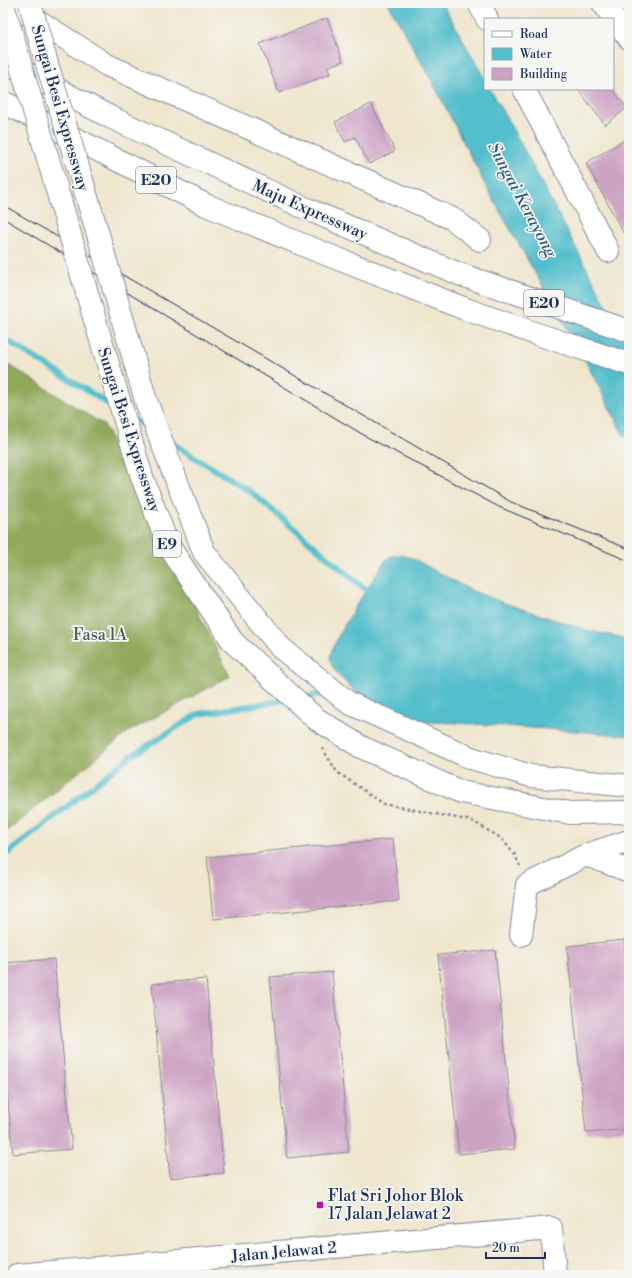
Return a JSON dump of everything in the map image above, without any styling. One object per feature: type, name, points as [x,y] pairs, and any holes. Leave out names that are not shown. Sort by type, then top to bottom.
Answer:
[{"type":"main road","points":[[10,3],[107,65],[453,219],[480,240]]},
{"type":"main road","name":"Sungai Besi Expressway","points":[[30,3],[146,401],[204,552],[281,648],[349,704],[471,758],[531,776],[629,786]]},
{"type":"main road","points":[[479,3],[486,18]]},
{"type":"main road","points":[[603,3],[629,38]]},
{"type":"main road","name":"Sungai Besi Expressway","points":[[3,4],[142,477],[168,545],[233,642],[315,718],[361,747],[461,792],[570,813],[629,812]]},
{"type":"main road","name":"Maju Expressway","points":[[3,61],[110,117],[279,196],[459,274],[629,331]]},
{"type":"main road","points":[[525,90],[608,251]]},
{"type":"main road","name":"Maju Expressway","points":[[3,102],[206,205],[468,310],[629,364]]},
{"type":"main road","points":[[521,935],[527,884],[586,855],[629,841]]},
{"type":"main road","points":[[586,855],[629,870]]},
{"type":"main road","name":"Jalan Jelawat 2","points":[[17,1275],[551,1228],[555,1275]]},
{"type":"path","points":[[318,742],[337,772],[384,804],[472,821],[501,838],[515,855],[527,884]]},
{"type":"green space","name":"Fasa 1A","points":[[3,361],[104,425],[230,676],[128,732],[3,834]]},
{"type":"water","name":"Sungai Kerayong","points":[[388,3],[442,3],[484,77],[484,90],[491,90],[520,142],[604,301],[629,345],[629,442],[623,434],[586,362],[489,192],[434,85]]},
{"type":"water","points":[[400,555],[412,558],[470,590],[504,603],[589,631],[629,639],[629,736],[401,719],[394,717],[367,700],[338,674],[332,666],[330,659],[344,625],[372,580],[386,560],[391,556]]},
{"type":"building","points":[[327,18],[343,61],[327,67],[330,74],[279,93],[260,44]]},
{"type":"building","points":[[579,90],[613,90],[627,108],[605,125]]},
{"type":"building","points":[[371,104],[395,151],[369,164],[355,137],[345,142],[335,122]]},
{"type":"building","points":[[629,137],[629,231],[624,234],[586,163]]},
{"type":"building","points":[[393,839],[399,901],[213,919],[207,857]]},
{"type":"building","points":[[624,940],[629,989],[629,1129],[586,1133],[567,946]]},
{"type":"building","points":[[495,950],[515,1149],[459,1154],[438,955]]},
{"type":"building","points":[[54,959],[72,1149],[13,1154],[3,1051],[3,963]]},
{"type":"building","points":[[332,972],[349,1152],[287,1158],[270,977]]},
{"type":"building","points":[[206,979],[224,1173],[170,1178],[152,984]]},
{"type":"waterway","points":[[3,338],[115,408]]},
{"type":"waterway","points":[[130,417],[149,429]]},
{"type":"waterway","points":[[167,440],[251,492],[372,594]]},
{"type":"waterway","points":[[300,698],[328,693]]},
{"type":"waterway","points":[[3,857],[131,756],[198,714],[287,700]]},
{"type":"tram line","points":[[3,205],[511,502],[629,549]]},
{"type":"tram line","points":[[3,218],[367,437],[499,507],[629,561]]},
{"type":"place","name":"Flat Sri Johor Blok 17 Jalan Jelawat 2","points":[[320,1205]]}]
